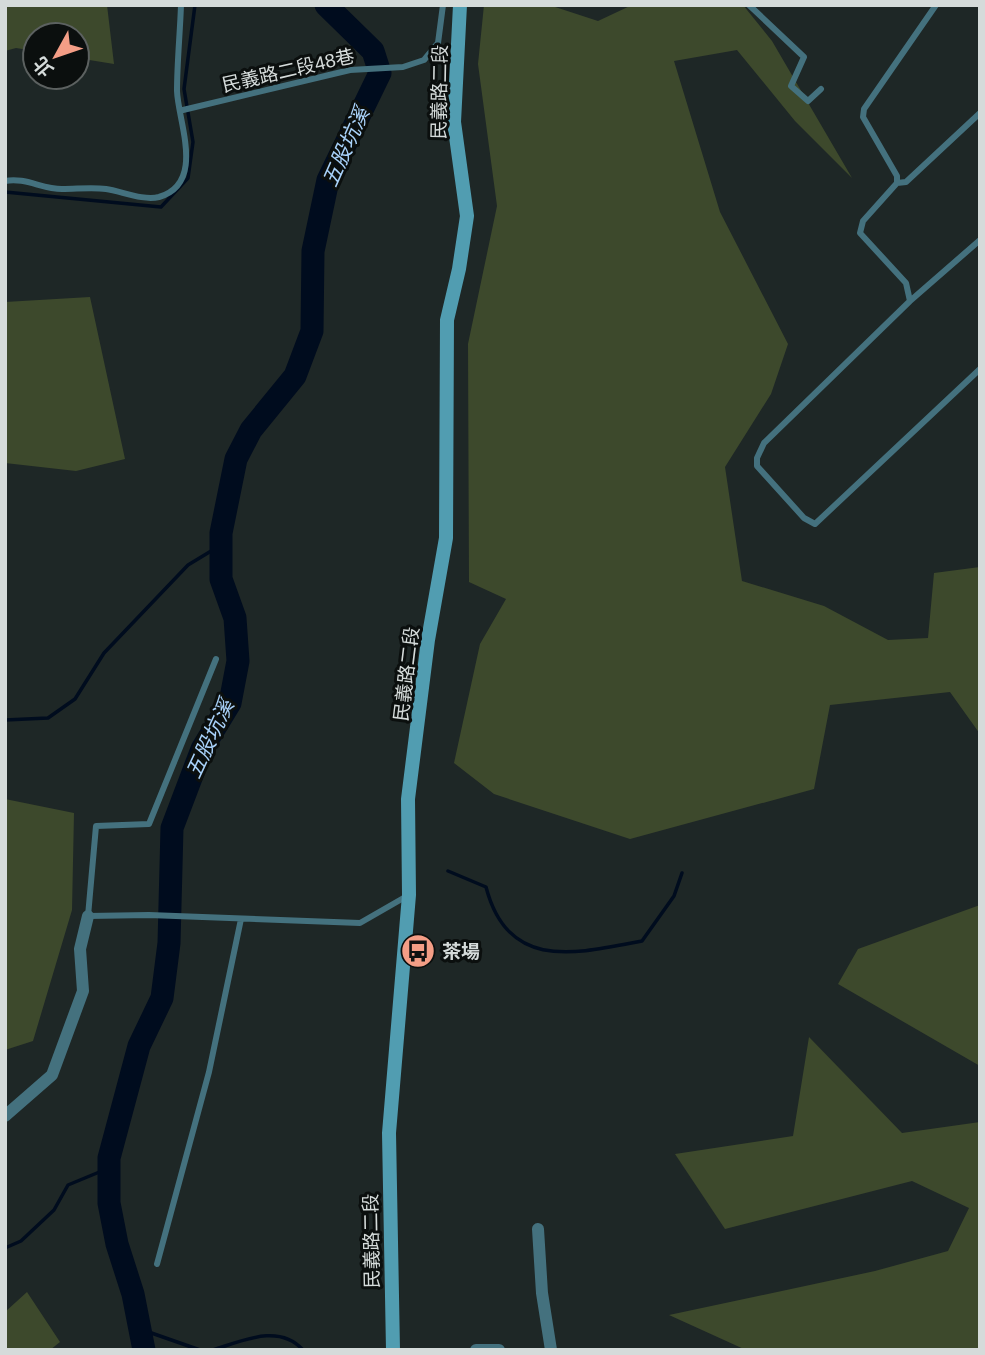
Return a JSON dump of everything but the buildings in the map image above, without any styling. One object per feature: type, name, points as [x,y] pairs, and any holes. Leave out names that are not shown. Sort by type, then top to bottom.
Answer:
[{"type":"main road","name":"民義路二段","points":[[393,1350],[389,1133],[409,895],[408,799],[428,640],[446,538],[447,320],[459,269],[467,216],[454,122],[460,5]]},
{"type":"street","points":[[5,1116],[52,1075],[83,991],[80,948],[88,916]]},
{"type":"street","points":[[538,1229],[542,1293],[551,1350]]},
{"type":"street","points":[[477,1350],[499,1350]]},
{"type":"lane","points":[[5,181],[30,182],[42,188],[104,189],[159,197],[179,183],[187,160],[183,110],[177,94],[181,5]]},
{"type":"lane","name":"民義路二段48巷","points":[[183,110],[350,70],[403,67],[424,60],[438,43],[443,5]]},
{"type":"lane","points":[[749,5],[804,57],[791,86],[808,102],[821,89]]},
{"type":"lane","points":[[910,301],[906,283],[860,233],[863,221],[897,183],[897,176],[863,117],[864,109],[936,5]]},
{"type":"lane","points":[[897,183],[906,182],[980,113]]},
{"type":"lane","points":[[980,240],[910,301],[764,443],[757,458],[757,466],[804,518],[815,524],[980,369]]},
{"type":"lane","points":[[216,659],[149,824],[96,826],[88,916],[149,915],[360,923],[409,895]]},
{"type":"lane","points":[[157,1264],[209,1072],[241,919]]},
{"type":"green space","points":[[5,5],[107,5],[114,64],[91,60],[91,21],[21,21],[21,49],[5,51]]},
{"type":"green space","points":[[484,5],[549,5],[598,21],[632,5],[743,5],[772,41],[852,178],[795,121],[737,50],[674,61],[720,212],[788,344],[771,394],[725,467],[742,581],[824,606],[888,640],[928,638],[934,573],[980,567],[980,734],[950,692],[830,705],[814,789],[630,839],[494,794],[454,763],[480,644],[506,599],[469,582],[468,344],[497,206],[478,64]]},
{"type":"green space","points":[[90,297],[125,459],[76,471],[5,463],[5,302]]},
{"type":"green space","points":[[5,799],[74,813],[72,910],[33,1041],[5,1050]]},
{"type":"green space","points":[[980,905],[980,1066],[838,984],[858,949]]},
{"type":"green space","points":[[809,1037],[902,1133],[980,1122],[980,1350],[746,1350],[669,1315],[875,1271],[948,1251],[969,1208],[912,1181],[725,1229],[675,1154],[793,1136]]},
{"type":"green space","points":[[27,1292],[60,1342],[50,1350],[5,1350],[5,1312]]},
{"type":"waterway","points":[[5,192],[161,207],[188,178],[193,142],[184,89],[195,5]]},
{"type":"waterway","name":"五股坑溪","points":[[144,1350],[133,1294],[117,1244],[109,1203],[109,1158],[139,1046],[162,998],[169,943],[172,828],[202,749],[230,703],[238,661],[235,618],[221,579],[221,533],[236,459],[251,430],[295,376],[312,331],[313,251],[328,180],[380,73],[373,51],[326,5]]},
{"type":"waterway","points":[[5,720],[48,718],[75,699],[104,653],[188,565],[221,545]]},
{"type":"waterway","points":[[448,871],[486,887],[496,914],[510,933],[527,944],[547,950],[569,952],[642,941],[674,896],[682,873]]},
{"type":"waterway","points":[[5,1248],[21,1241],[54,1210],[68,1185],[109,1168]]},
{"type":"waterway","points":[[140,1329],[200,1350]]},
{"type":"waterway","points":[[213,1350],[260,1336],[283,1337],[303,1350]]},
{"type":"place","name":"茶場","points":[[418,951]]}]
